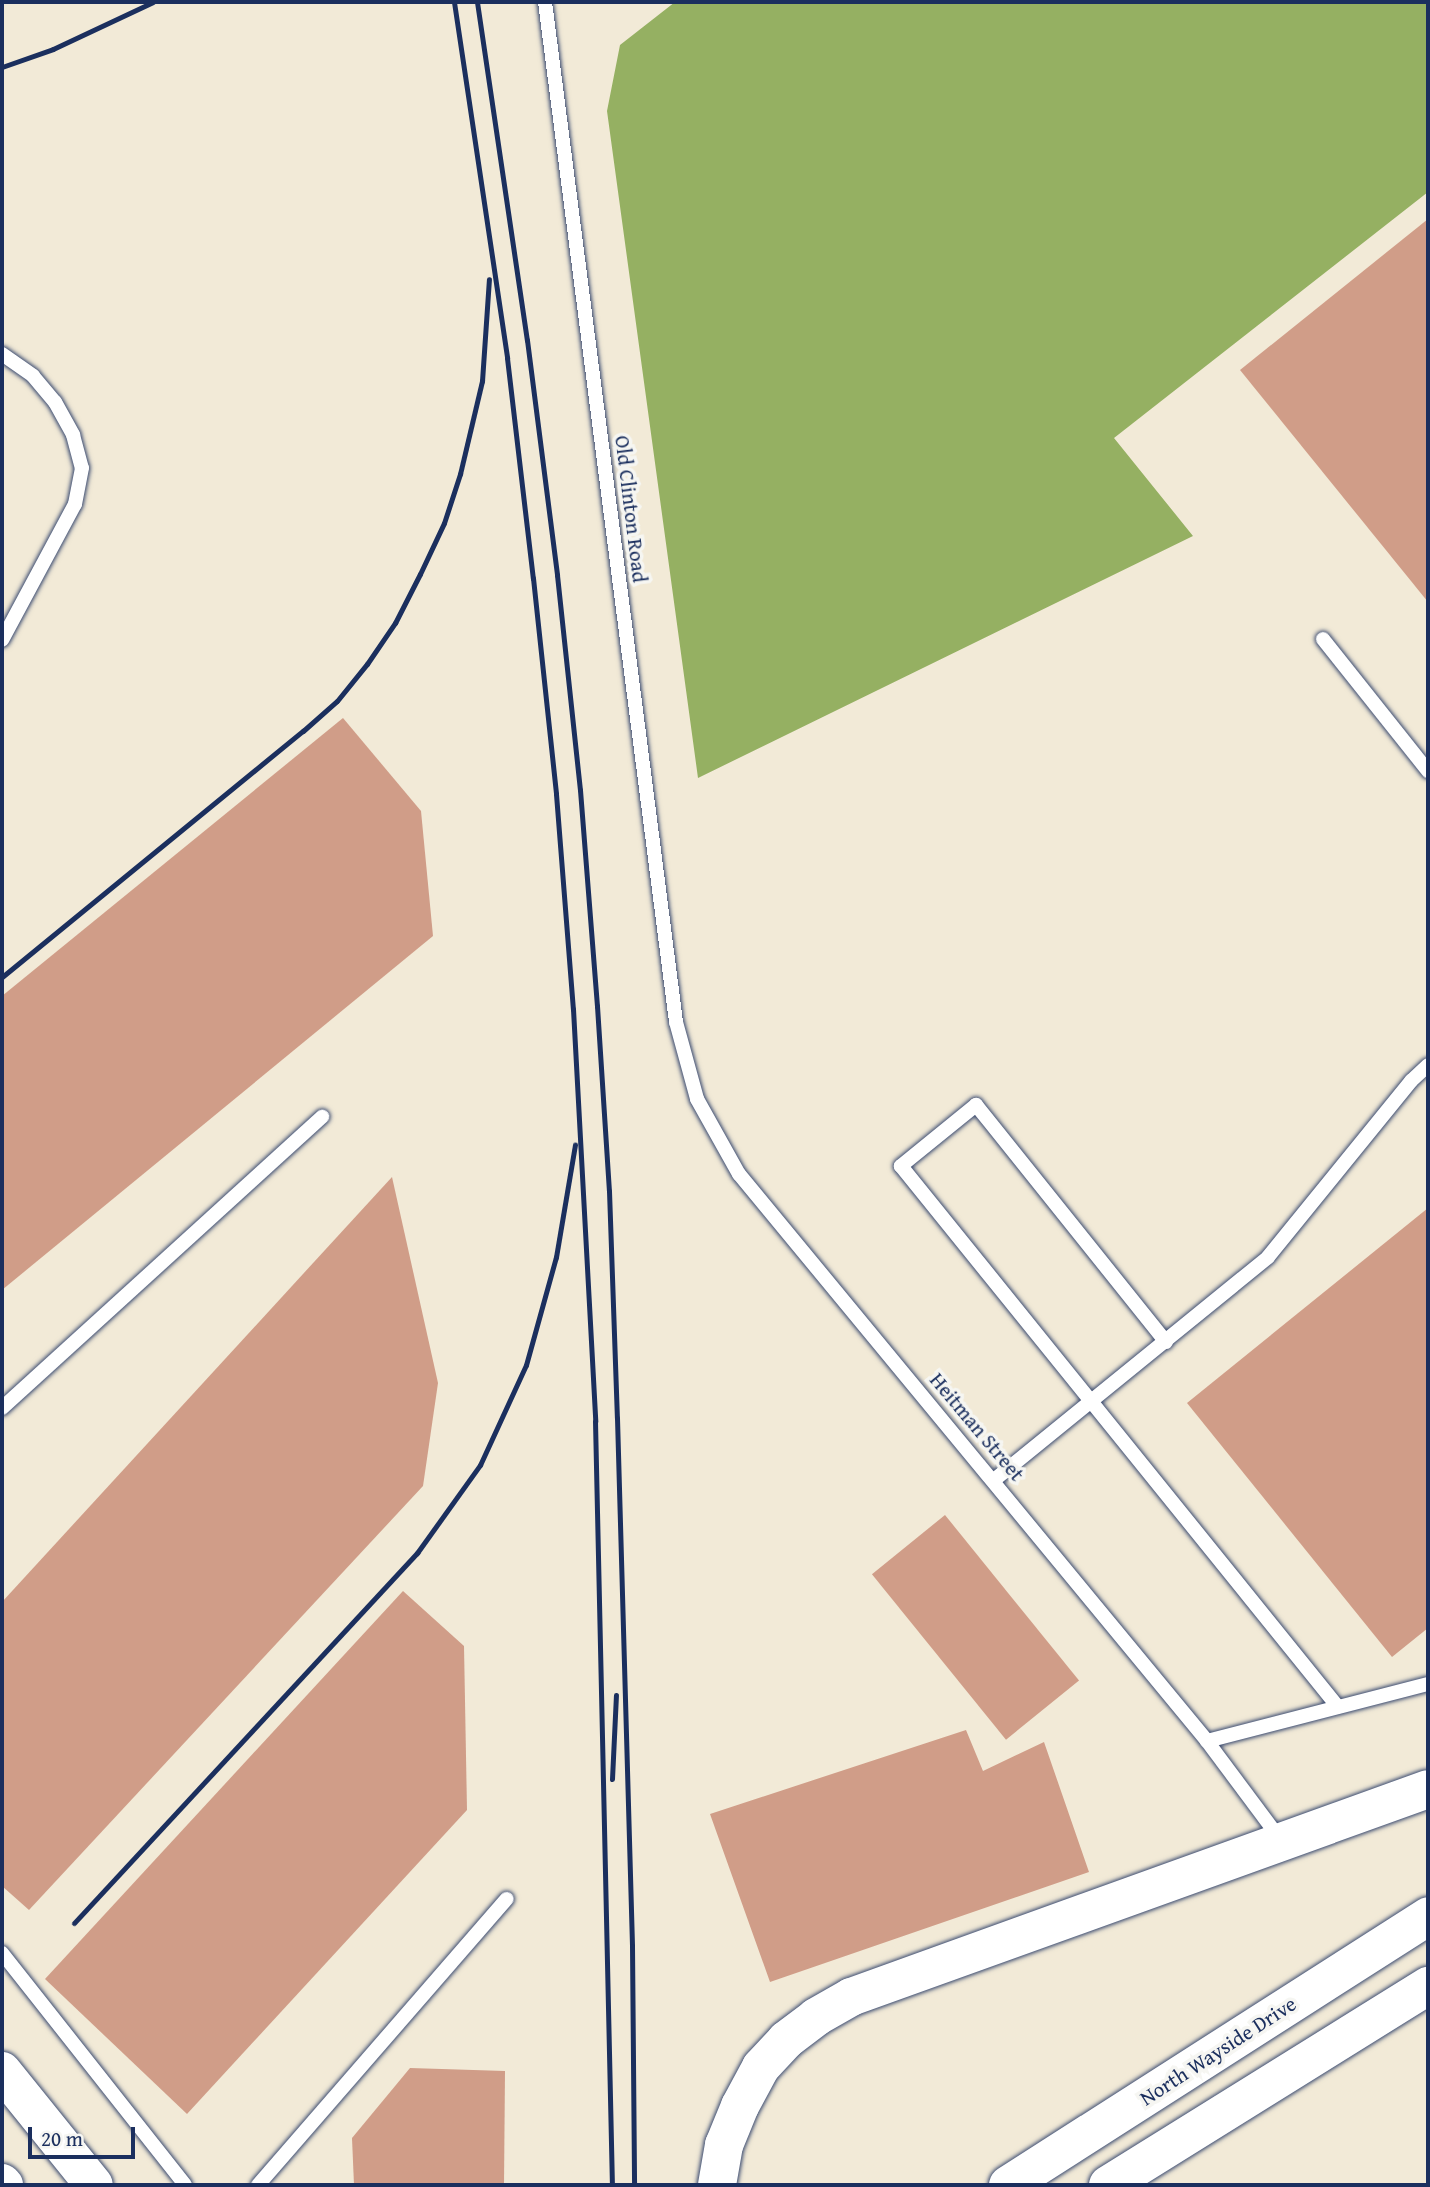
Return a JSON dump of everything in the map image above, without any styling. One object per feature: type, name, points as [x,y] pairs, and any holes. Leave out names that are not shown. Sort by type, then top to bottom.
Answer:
[{"type":"main road","points":[[717,2185],[724,2146],[740,2106],[761,2067],[786,2040],[816,2017],[861,1993],[1428,1789]]},
{"type":"main road","name":"North Wayside Drive","points":[[1009,2185],[1428,1916]]},
{"type":"main road","points":[[1108,2185],[1428,1986]]},
{"type":"main road","points":[[2,2071],[94,2185]]},
{"type":"lane","name":"Old Clinton Road","points":[[545,2],[676,1022]]},
{"type":"lane","points":[[2,354],[33,376],[55,402],[73,435],[82,468],[75,504],[2,640]]},
{"type":"lane","points":[[1323,639],[1428,771]]},
{"type":"lane","name":"Heitman Street","points":[[676,1022],[697,1099],[739,1174],[1207,1741],[1281,1840]]},
{"type":"lane","points":[[994,1480],[1268,1257],[1411,1081],[1428,1065]]},
{"type":"lane","points":[[1166,1342],[975,1105],[901,1166],[1338,1707]]},
{"type":"lane","points":[[2,1408],[322,1117]]},
{"type":"lane","points":[[1207,1741],[1428,1684]]},
{"type":"lane","points":[[258,2185],[507,1899]]},
{"type":"lane","points":[[2,1953],[185,2185]]},
{"type":"green space","points":[[675,2],[1428,2],[1428,192],[1114,438],[1193,536],[698,778],[607,111],[620,45]]},
{"type":"building","points":[[1428,219],[1428,602],[1240,370]]},
{"type":"building","points":[[343,718],[421,811],[433,936],[2,1290],[2,996]]},
{"type":"building","points":[[392,1177],[438,1383],[423,1486],[29,1910],[2,1886],[2,1602]]},
{"type":"building","points":[[1428,1208],[1428,1628],[1392,1657],[1187,1403]]},
{"type":"building","points":[[945,1515],[1079,1681],[1006,1740],[872,1574]]},
{"type":"building","points":[[403,1591],[464,1646],[467,1810],[187,2114],[45,1979]]},
{"type":"building","points":[[966,1730],[983,1771],[1044,1742],[1089,1872],[770,1982],[710,1814]]},
{"type":"building","points":[[410,2068],[505,2071],[504,2185],[354,2185],[352,2138]]},
{"type":"railway","points":[[2,67],[53,49],[153,2]]},
{"type":"railway","points":[[454,2],[507,358],[533,578],[556,794],[573,1009],[595,1421],[612,2185]]},
{"type":"railway","points":[[477,2],[527,340],[557,575],[580,790],[597,1006],[609,1191],[617,1418],[632,1946],[634,2185]]},
{"type":"railway","points":[[2,977],[303,731],[337,701],[367,664],[395,623],[420,574],[444,523],[460,474],[482,381],[489,279]]},
{"type":"railway","points":[[74,1923],[417,1553],[480,1465],[526,1365],[556,1257],[575,1145]]},
{"type":"railway","points":[[612,1779],[616,1695]]}]
